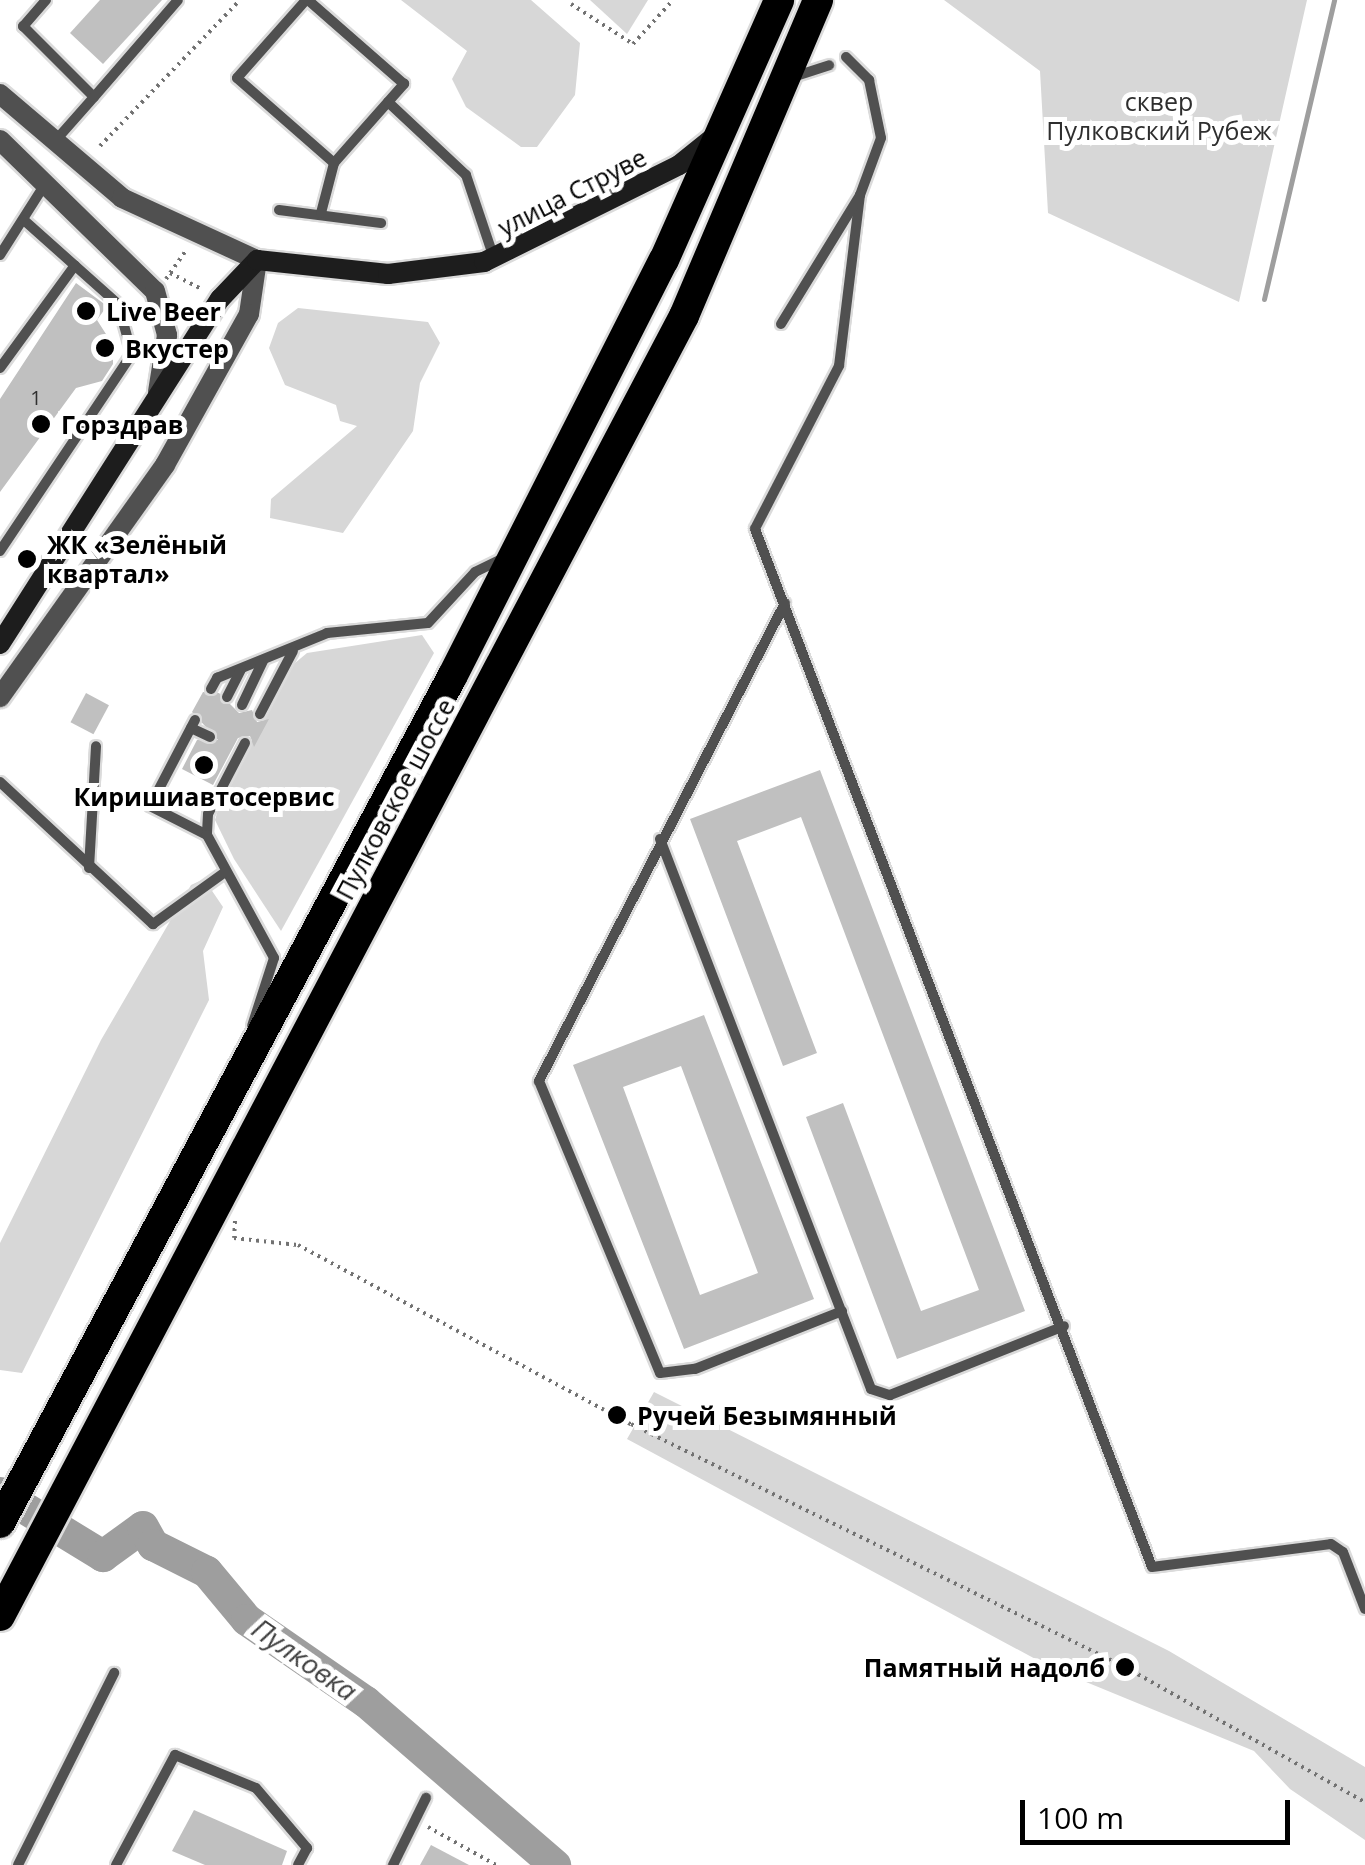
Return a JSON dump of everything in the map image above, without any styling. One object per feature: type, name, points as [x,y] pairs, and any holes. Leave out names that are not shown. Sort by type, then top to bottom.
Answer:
[{"type":"highway","name":"Пулковское шоссе","points":[[0,1523],[514,554],[728,126],[779,0]]},
{"type":"highway","name":"Пулковское шоссе","points":[[0,1616],[684,316],[792,77],[818,0]]},
{"type":"street","name":"улица Струве","points":[[0,94],[54,143],[144,212],[257,260],[388,274],[494,259],[679,165],[728,126]]},
{"type":"street","points":[[0,140],[155,291],[167,335],[148,423]]},
{"type":"street","points":[[6,636],[148,423],[220,299],[257,260]]},
{"type":"street","points":[[0,697],[165,465],[249,314],[257,260]]},
{"type":"lane","points":[[46,0],[23,26],[94,97]]},
{"type":"lane","points":[[54,143],[178,0]]},
{"type":"lane","points":[[321,213],[334,163],[404,84],[307,0],[237,78],[334,163]]},
{"type":"lane","points":[[781,324],[860,195],[882,138],[869,80],[846,57]]},
{"type":"lane","points":[[792,77],[828,65]]},
{"type":"lane","points":[[388,102],[466,176],[494,259]]},
{"type":"lane","points":[[0,256],[46,183]]},
{"type":"lane","points":[[860,195],[839,366],[755,529],[1064,1326],[1152,1568],[1331,1544],[1365,1609]]},
{"type":"lane","points":[[279,210],[381,224]]},
{"type":"lane","points":[[0,551],[128,371],[126,315],[25,221]]},
{"type":"lane","points":[[0,368],[75,264]]},
{"type":"lane","points":[[211,689],[242,669],[294,650],[327,632],[428,623],[475,572],[514,554]]},
{"type":"lane","points":[[785,603],[660,839],[540,1081],[660,1373],[695,1369],[842,1311]]},
{"type":"lane","points":[[260,714],[294,650]]},
{"type":"lane","points":[[242,705],[264,660]]},
{"type":"lane","points":[[227,697],[242,669]]},
{"type":"lane","points":[[210,734],[193,724],[150,806],[207,836],[274,958],[246,1056]]},
{"type":"lane","points":[[88,868],[96,746]]},
{"type":"lane","points":[[207,836],[243,748],[226,746]]},
{"type":"lane","points":[[0,782],[152,924],[225,872]]},
{"type":"lane","points":[[660,839],[871,1389],[890,1395],[1064,1326]]},
{"type":"lane","points":[[18,1865],[114,1673]]},
{"type":"lane","points":[[116,1865],[175,1755],[256,1788],[307,1848],[298,1865]]},
{"type":"lane","points":[[392,1865],[426,1798]]},
{"type":"path","points":[[100,146],[240,0]]},
{"type":"path","points":[[571,4],[634,44],[673,0]]},
{"type":"path","points":[[163,283],[186,249]]},
{"type":"path","points":[[170,273],[211,294]]},
{"type":"path","points":[[216,1204],[236,1214],[234,1238],[298,1245],[631,1424],[1126,1667],[1365,1802]]},
{"type":"path","points":[[415,1820],[496,1865]]},
{"type":"green space","points":[[401,0],[531,0],[580,43],[575,95],[537,147],[521,147],[466,107],[452,79],[467,51]]},
{"type":"green space","points":[[590,0],[648,0],[627,34]]},
{"type":"green space","name":"сквер Пулковский Рубеж","points":[[944,0],[1307,0],[1239,302],[1048,213],[1040,71]]},
{"type":"green space","points":[[298,308],[428,322],[440,343],[420,383],[413,431],[343,533],[270,518],[271,499],[357,426],[340,421],[336,405],[285,385],[269,348],[278,323]]},
{"type":"green space","points":[[422,635],[434,653],[281,931],[234,859],[215,820],[219,806],[289,668],[307,653]]},
{"type":"green space","points":[[204,879],[223,907],[203,951],[209,1000],[22,1373],[0,1370],[0,1243],[101,1040],[191,885]]},
{"type":"green space","points":[[654,1392],[1169,1651],[1365,1767],[1365,1840],[1290,1789],[1254,1751],[1052,1668],[627,1439]]},
{"type":"building","points":[[100,0],[162,0],[103,64],[70,33]]},
{"type":"building","points":[[76,283],[107,306],[97,320],[113,345],[113,364],[102,381],[76,388],[0,492],[0,399]]},
{"type":"building","points":[[203,692],[219,693],[239,713],[252,710],[257,722],[269,719],[254,747],[250,736],[238,738],[213,785],[182,769],[197,740],[218,740],[192,712]]},
{"type":"building","points":[[86,693],[109,705],[93,734],[71,722]]},
{"type":"building","points":[[820,770],[1025,1311],[897,1359],[806,1117],[843,1103],[921,1311],[979,1290],[801,817],[737,841],[817,1053],[783,1066],[690,819]]},
{"type":"building","points":[[704,1015],[814,1299],[684,1349],[573,1065]],"holes":[[[681,1066],[758,1273],[700,1295],[623,1087]]]},
{"type":"building","points":[[194,1810],[287,1851],[282,1865],[205,1865],[172,1851]]},
{"type":"building","points":[[431,1845],[469,1865],[420,1865]]},
{"type":"waterway","points":[[1264,299],[1334,0]]},
{"type":"waterway","name":"Пулковка","points":[[0,1493],[103,1556],[143,1527],[153,1545],[207,1572],[247,1620],[366,1702],[555,1865]]},
{"type":"place","name":"Live Beer","points":[[86,311]]},
{"type":"place","name":"Вкустер","points":[[105,348]]},
{"type":"place","name":"Горздрав","points":[[41,424]]},
{"type":"place","name":"ЖК «Зелёный квартал»","points":[[27,559]]},
{"type":"place","name":"Киришиавтосервис","points":[[204,765]]},
{"type":"place","name":"Ручей Безымянный","points":[[617,1415]]},
{"type":"place","name":"Памятный надолб","points":[[1125,1667]]}]
